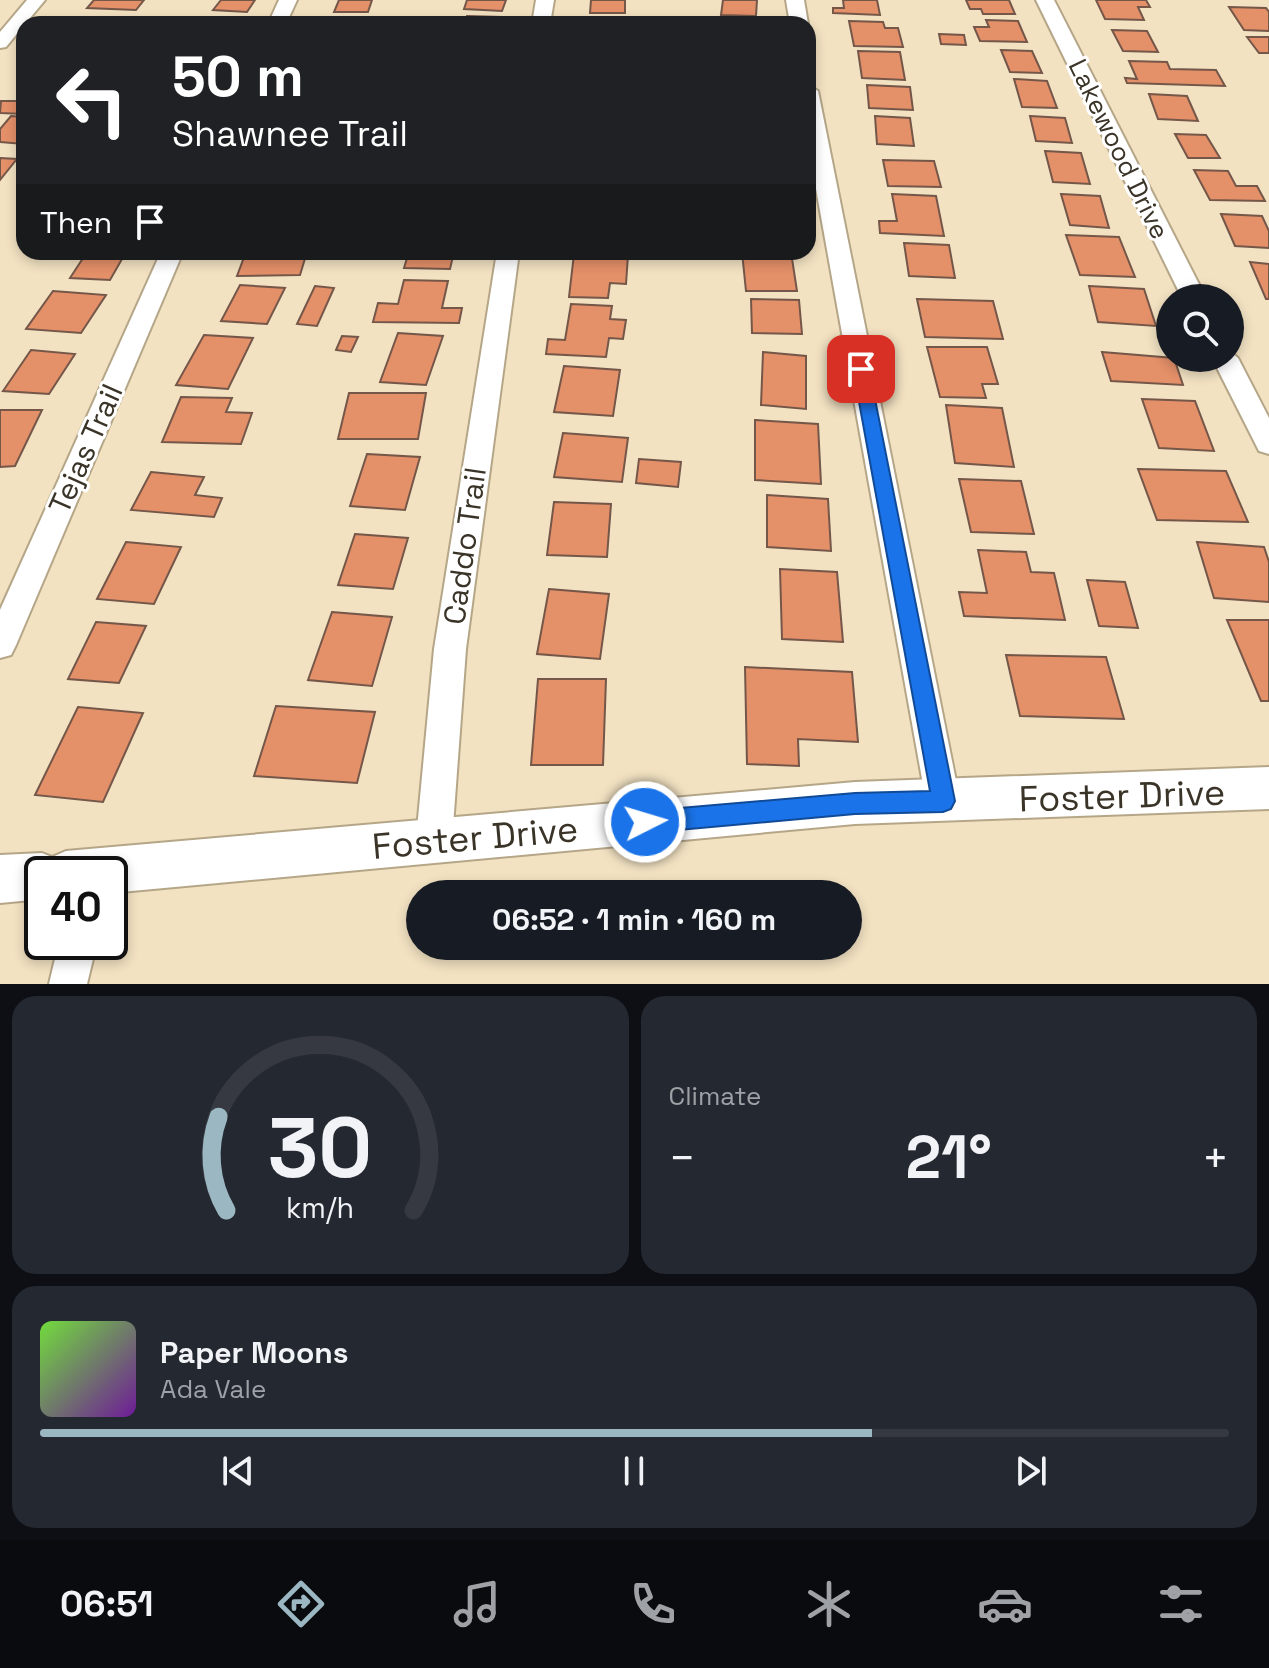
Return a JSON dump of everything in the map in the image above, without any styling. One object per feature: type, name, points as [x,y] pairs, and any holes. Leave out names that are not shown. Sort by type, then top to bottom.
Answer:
[{"type":"street","points":[[23,16],[36,0]]},
{"type":"street","name":"Lakewood Drive","points":[[1045,0],[1187,284]]},
{"type":"street","points":[[0,43],[16,24]]},
{"type":"street","points":[[816,133],[943,801]]},
{"type":"street","name":"Tejas Trail","points":[[0,645],[168,260]]},
{"type":"street","name":"Caddo Trail","points":[[434,840],[450,649],[507,260]]},
{"type":"street","points":[[1232,372],[1269,444]]},
{"type":"street","name":"Foster Drive","points":[[128,869],[855,803],[1269,788]]},
{"type":"street","points":[[0,879],[24,877]]},
{"type":"street","points":[[68,984],[74,960]]},
{"type":"building","points":[[94,0],[144,0],[136,10],[87,8]]},
{"type":"building","points":[[221,0],[255,0],[247,12],[213,10]]},
{"type":"building","points":[[339,0],[372,0],[368,12],[334,12]]},
{"type":"building","points":[[467,0],[506,0],[502,11],[464,9]]},
{"type":"building","points":[[591,0],[625,0],[625,13],[590,13]]},
{"type":"building","points":[[723,0],[757,0],[756,16],[721,15]]},
{"type":"building","points":[[843,0],[877,0],[880,15],[833,13],[833,8],[844,8]]},
{"type":"building","points":[[966,0],[1009,0],[1015,14],[983,14],[981,9],[970,9]]},
{"type":"building","points":[[1096,0],[1146,0],[1150,7],[1138,7],[1144,20],[1105,19]]},
{"type":"building","points":[[1229,7],[1266,8],[1269,12],[1269,31],[1244,30]]},
{"type":"building","points":[[986,20],[1018,21],[1027,42],[980,41],[974,27],[989,27]]},
{"type":"building","points":[[849,21],[883,22],[885,28],[898,28],[903,47],[854,46]]},
{"type":"building","points":[[1112,30],[1147,31],[1158,52],[1123,51]]},
{"type":"building","points":[[939,34],[964,35],[966,45],[941,44]]},
{"type":"building","points":[[1247,37],[1269,37],[1269,53],[1259,53]]},
{"type":"building","points":[[1001,50],[1032,51],[1042,73],[1010,72]]},
{"type":"building","points":[[858,51],[900,52],[905,80],[862,78]]},
{"type":"building","points":[[1129,61],[1167,62],[1170,69],[1216,70],[1225,86],[1127,83],[1125,78],[1137,79]]},
{"type":"building","points":[[1014,79],[1047,81],[1057,108],[1022,107]]},
{"type":"building","points":[[867,85],[910,87],[913,110],[869,108]]},
{"type":"building","points":[[1149,94],[1187,96],[1198,121],[1158,119]]},
{"type":"building","points":[[1,101],[16,101],[16,114],[0,113]]},
{"type":"building","points":[[11,116],[16,116],[16,143],[0,142],[0,129]]},
{"type":"building","points":[[875,116],[910,118],[914,146],[877,144]]},
{"type":"building","points":[[1030,116],[1065,118],[1072,143],[1036,141]]},
{"type":"building","points":[[1175,134],[1206,135],[1220,158],[1188,158]]},
{"type":"building","points":[[1045,151],[1081,153],[1090,184],[1053,182]]},
{"type":"building","points":[[0,158],[16,159],[16,160],[0,180]]},
{"type":"building","points":[[883,160],[934,161],[941,187],[888,186]]},
{"type":"building","points":[[1194,170],[1228,171],[1236,186],[1257,186],[1265,201],[1210,200]]},
{"type":"building","points":[[892,194],[936,196],[944,236],[880,233],[879,221],[897,221]]},
{"type":"building","points":[[1061,194],[1100,196],[1109,228],[1070,225]]},
{"type":"building","points":[[1221,214],[1262,216],[1269,231],[1269,248],[1235,246]]},
{"type":"building","points":[[1066,235],[1119,237],[1135,277],[1080,275]]},
{"type":"building","points":[[904,243],[949,245],[955,278],[909,276]]},
{"type":"building","points":[[82,260],[121,260],[110,280],[70,278]]},
{"type":"building","points":[[243,260],[305,260],[300,275],[237,276]]},
{"type":"building","points":[[406,260],[452,260],[450,269],[404,268]]},
{"type":"building","points":[[573,260],[628,260],[626,284],[610,283],[608,298],[569,297]]},
{"type":"building","points":[[743,260],[792,260],[797,291],[746,291]]},
{"type":"building","points":[[1250,262],[1269,264],[1269,299],[1266,299]]},
{"type":"building","points":[[404,280],[448,281],[442,308],[462,308],[459,323],[373,322],[378,303],[398,304]]},
{"type":"building","points":[[240,285],[285,288],[267,324],[221,321]]},
{"type":"building","points":[[315,286],[334,288],[317,326],[297,324]]},
{"type":"building","points":[[1089,286],[1144,289],[1156,326],[1098,322]]},
{"type":"building","points":[[53,291],[106,295],[81,333],[26,329]]},
{"type":"building","points":[[751,299],[799,300],[802,334],[752,333]]},
{"type":"building","points":[[917,299],[993,301],[1003,339],[925,337]]},
{"type":"building","points":[[571,304],[612,306],[610,319],[626,320],[623,339],[609,338],[606,357],[546,354],[548,339],[565,340]]},
{"type":"building","points":[[398,333],[443,336],[426,385],[380,382]]},
{"type":"building","points":[[204,335],[253,338],[228,389],[176,385]]},
{"type":"building","points":[[342,336],[358,337],[351,352],[336,350]]},
{"type":"building","points":[[927,347],[987,347],[998,384],[982,384],[986,398],[940,397]]},
{"type":"building","points":[[31,350],[75,354],[49,394],[3,391]]},
{"type":"building","points":[[763,352],[806,356],[806,409],[761,405]]},
{"type":"building","points":[[1102,352],[1156,356],[1156,372],[1179,372],[1183,385],[1111,381]]},
{"type":"building","points":[[564,366],[620,370],[613,416],[554,412]]},
{"type":"building","points":[[349,393],[426,393],[418,439],[338,439]]},
{"type":"building","points":[[181,397],[232,398],[226,412],[252,413],[241,444],[162,442]]},
{"type":"building","points":[[1142,399],[1195,401],[1214,451],[1159,448]]},
{"type":"building","points":[[946,405],[1002,408],[1014,467],[955,463]]},
{"type":"building","points":[[0,410],[42,410],[15,466],[0,467]]},
{"type":"building","points":[[755,420],[818,424],[821,484],[755,480]]},
{"type":"building","points":[[563,433],[628,438],[622,482],[554,477]]},
{"type":"building","points":[[367,454],[420,457],[405,510],[350,506]]},
{"type":"building","points":[[639,459],[681,462],[678,487],[636,483]]},
{"type":"building","points":[[1138,469],[1226,471],[1248,522],[1157,520]]},
{"type":"building","points":[[151,472],[204,477],[195,495],[222,498],[214,517],[131,510]]},
{"type":"building","points":[[959,479],[1021,481],[1034,534],[971,532]]},
{"type":"building","points":[[767,495],[828,499],[831,551],[767,547]]},
{"type":"building","points":[[554,502],[611,504],[607,557],[547,555]]},
{"type":"building","points":[[355,534],[408,538],[393,589],[338,585]]},
{"type":"building","points":[[126,542],[181,547],[154,604],[97,599]]},
{"type":"building","points":[[1197,542],[1264,547],[1269,562],[1269,602],[1214,598]]},
{"type":"building","points":[[978,550],[1026,552],[1031,572],[1054,573],[1065,620],[964,616],[959,592],[987,593]]},
{"type":"building","points":[[780,569],[837,572],[843,642],[782,639]]},
{"type":"building","points":[[1087,580],[1125,582],[1138,628],[1099,626]]},
{"type":"building","points":[[549,589],[609,594],[600,659],[537,654]]},
{"type":"building","points":[[332,612],[392,617],[372,686],[308,680]]},
{"type":"building","points":[[1227,620],[1269,620],[1269,701],[1261,701]]},
{"type":"building","points":[[96,622],[146,626],[119,683],[68,679]]},
{"type":"building","points":[[1006,655],[1106,657],[1124,719],[1020,716]]},
{"type":"building","points":[[745,667],[852,672],[858,742],[798,739],[799,766],[747,764]]},
{"type":"building","points":[[538,679],[606,679],[603,765],[531,765]]},
{"type":"building","points":[[276,706],[375,712],[357,783],[254,776]]},
{"type":"building","points":[[78,707],[143,713],[103,802],[35,795]]},
{"type":"route","points":[[645,822],[855,803],[943,801],[861,369]]}]
